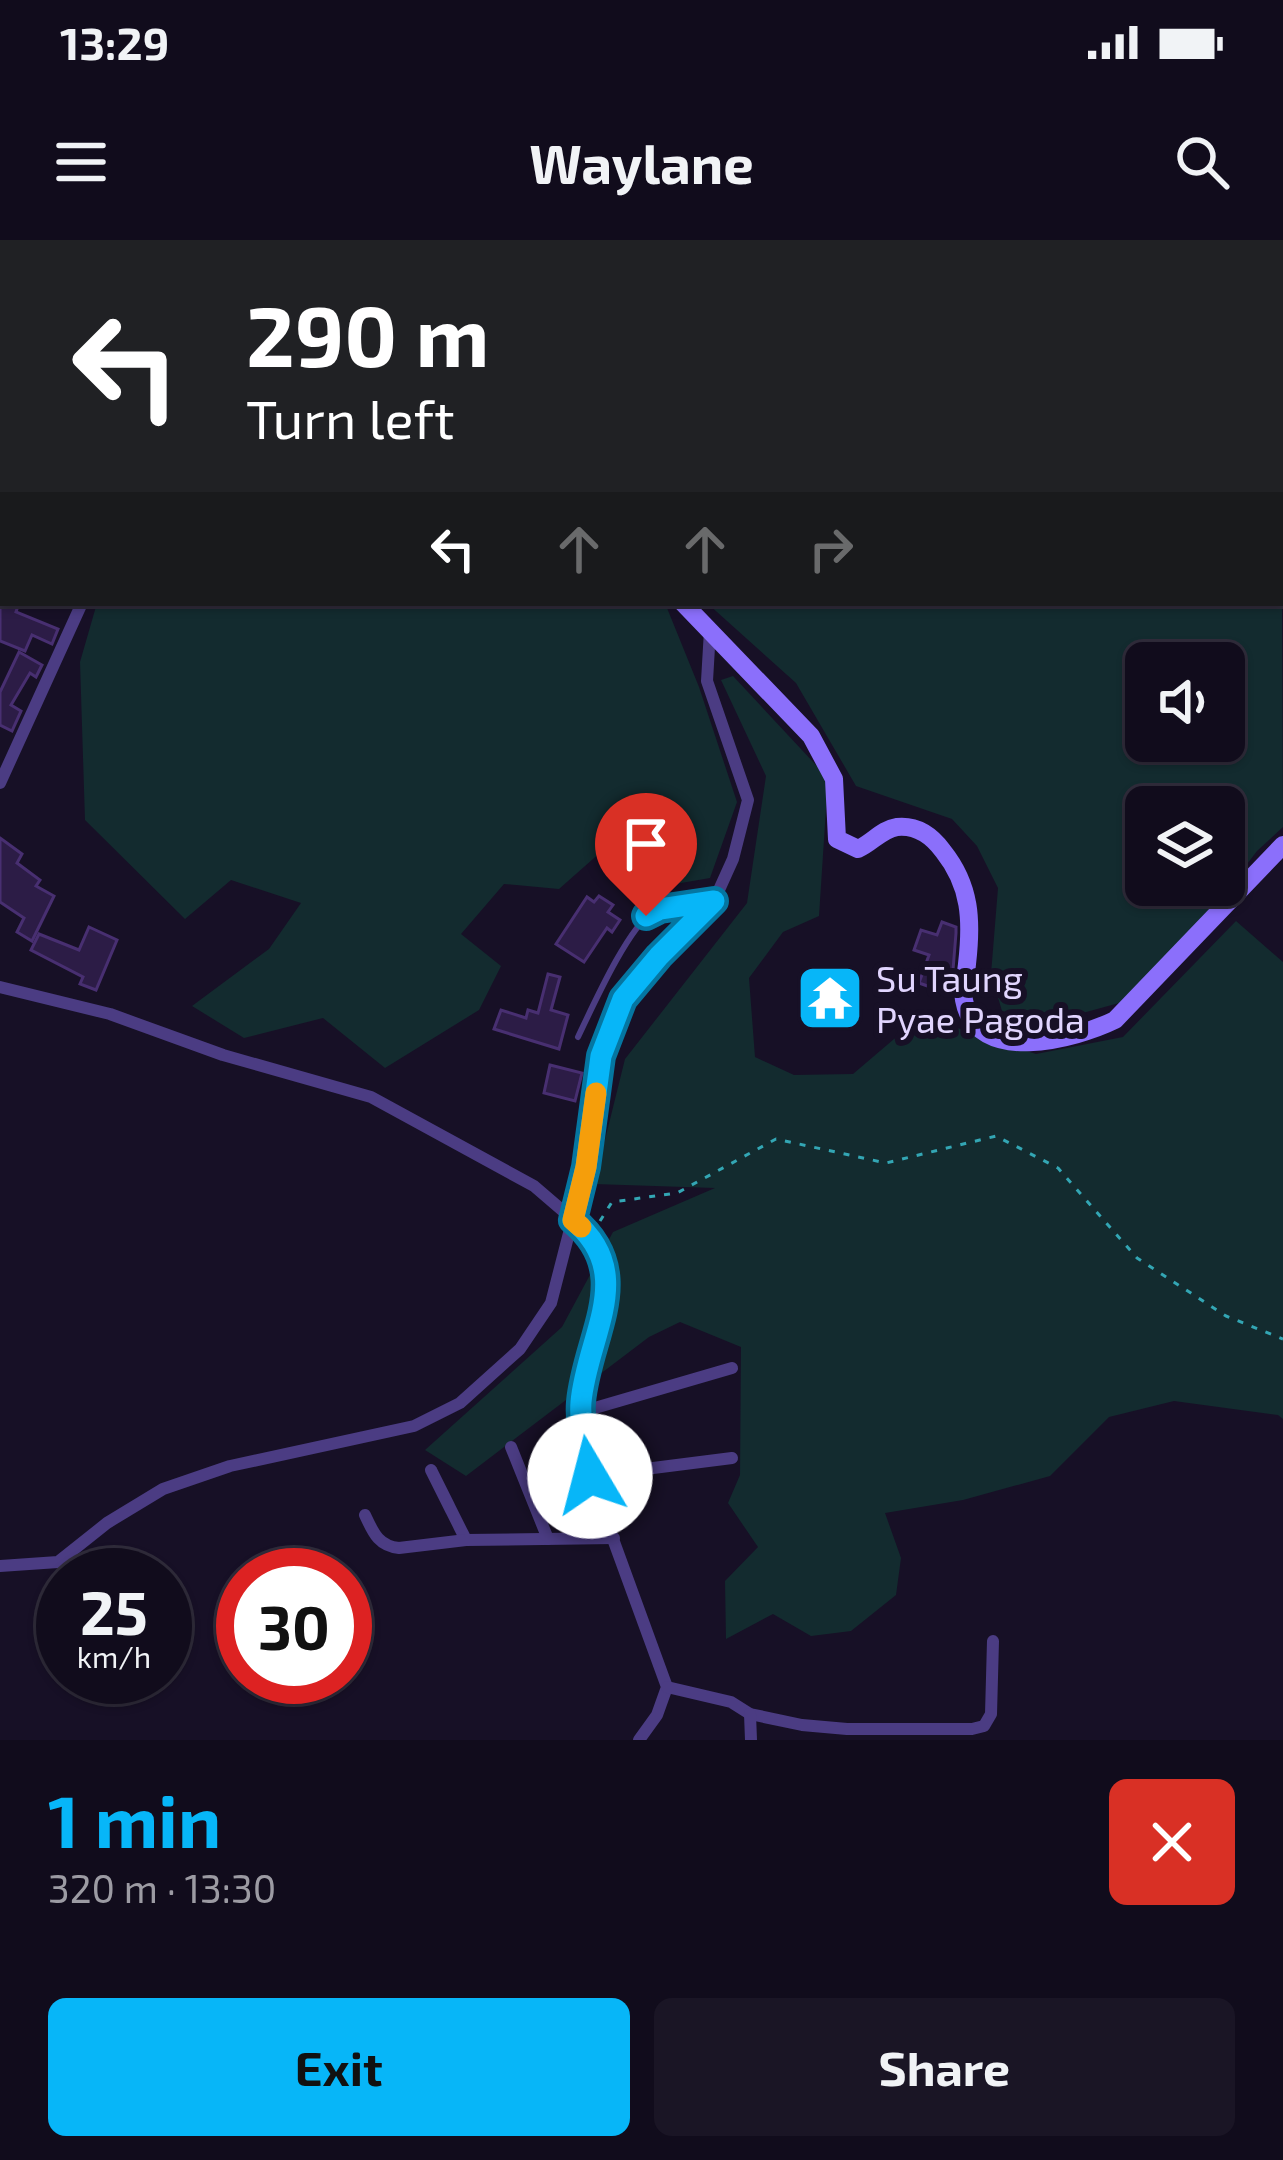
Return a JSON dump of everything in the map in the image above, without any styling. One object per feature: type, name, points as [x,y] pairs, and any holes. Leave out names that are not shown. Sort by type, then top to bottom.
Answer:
[{"type":"main road","points":[[686,606],[811,736],[834,779],[837,839],[858,849],[887,829],[903,826],[933,838],[957,869],[971,926],[963,998],[982,1030],[1004,1040],[1056,1042],[1115,1020],[1283,845]]},
{"type":"street","points":[[0,783],[81,606]]},
{"type":"street","points":[[0,1566],[58,1562],[107,1523],[163,1490],[230,1466],[414,1426],[460,1402],[520,1349],[550,1303],[586,1167],[601,1056],[623,999],[714,901],[734,859],[748,800],[707,681],[710,630]]},
{"type":"street","points":[[0,744],[13,754]]},
{"type":"street","points":[[0,987],[110,1014],[223,1055],[371,1097],[533,1186],[590,1235],[607,1272],[608,1288],[590,1353],[581,1412],[590,1476],[667,1687],[657,1715],[639,1740]]},
{"type":"street","points":[[581,1412],[732,1368]]},
{"type":"street","points":[[511,1448],[548,1539]]},
{"type":"street","points":[[590,1476],[732,1458]]},
{"type":"street","points":[[431,1470],[466,1540]]},
{"type":"street","points":[[365,1514],[376,1539],[388,1547],[466,1540],[614,1538]]},
{"type":"street","points":[[667,1687],[802,1725],[848,1729],[984,1726],[991,1714],[993,1641]]},
{"type":"street","points":[[750,1714],[751,1740]]},
{"type":"lane","points":[[578,1037],[646,916],[660,909],[714,901]]},
{"type":"path","points":[[590,1235],[612,1202],[676,1193],[776,1139],[886,1163],[996,1136],[1058,1168],[1137,1258],[1226,1316],[1283,1339]]},
{"type":"green space","points":[[96,606],[666,606],[737,802],[710,878],[658,887],[602,851],[559,889],[504,884],[461,934],[501,966],[479,1010],[385,1068],[323,1018],[244,1038],[192,1006],[269,949],[301,903],[231,880],[185,919],[85,820],[80,662]]},
{"type":"green space","points":[[710,606],[1282,606],[1283,827],[1245,867],[1245,786],[1125,786],[1125,906],[1215,906],[1196,931],[1119,1003],[1032,1021],[1002,1011],[991,974],[998,888],[977,846],[952,819],[856,786],[796,683]]},
{"type":"green space","points":[[733,676],[828,778],[819,916],[783,932],[749,978],[755,1057],[794,1075],[853,1074],[921,1016],[1036,1054],[1123,1037],[1236,921],[1283,962],[1283,1419],[1174,1401],[1109,1417],[1050,1476],[963,1500],[885,1513],[901,1558],[896,1595],[851,1631],[811,1636],[773,1614],[726,1639],[725,1581],[758,1547],[728,1503],[740,1475],[741,1347],[680,1322],[649,1337],[466,1476],[425,1450],[562,1327],[613,1232],[715,1188],[594,1184],[625,1059],[747,903],[766,776],[721,680]]},
{"type":"building","points":[[0,606],[18,606],[16,612],[58,629],[52,644],[32,635],[25,651],[0,641]]},
{"type":"building","points":[[19,652],[42,665],[36,677],[30,673],[11,705],[21,711],[12,731],[0,725],[0,692]]},
{"type":"building","points":[[0,838],[22,854],[17,863],[40,880],[36,886],[54,896],[32,941],[17,932],[24,918],[0,902]]},
{"type":"building","points":[[599,896],[613,905],[608,912],[620,920],[612,932],[607,928],[584,962],[556,944],[587,897],[594,902]]},
{"type":"building","points":[[942,922],[956,927],[956,933],[953,970],[939,990],[919,983],[929,955],[914,950],[921,930],[937,935]]},
{"type":"building","points":[[89,927],[117,940],[96,990],[80,984],[83,977],[31,950],[39,934],[79,950]]},
{"type":"building","points":[[548,974],[560,977],[551,1010],[568,1015],[559,1049],[494,1029],[501,1010],[526,1018],[528,1010],[538,1013]]},
{"type":"building","points":[[550,1065],[582,1073],[575,1101],[544,1093]]},
{"type":"slow traffic","points":[[581,1227],[573,1220],[596,1093]]},
{"type":"place","name":"Su Taung Pyae Pagoda","points":[[830,998]]},
{"type":"route","points":[[590,1476],[580,1406],[604,1308],[607,1272],[590,1235],[573,1220],[586,1167],[601,1056],[623,999],[714,901],[660,909],[646,916]]}]
